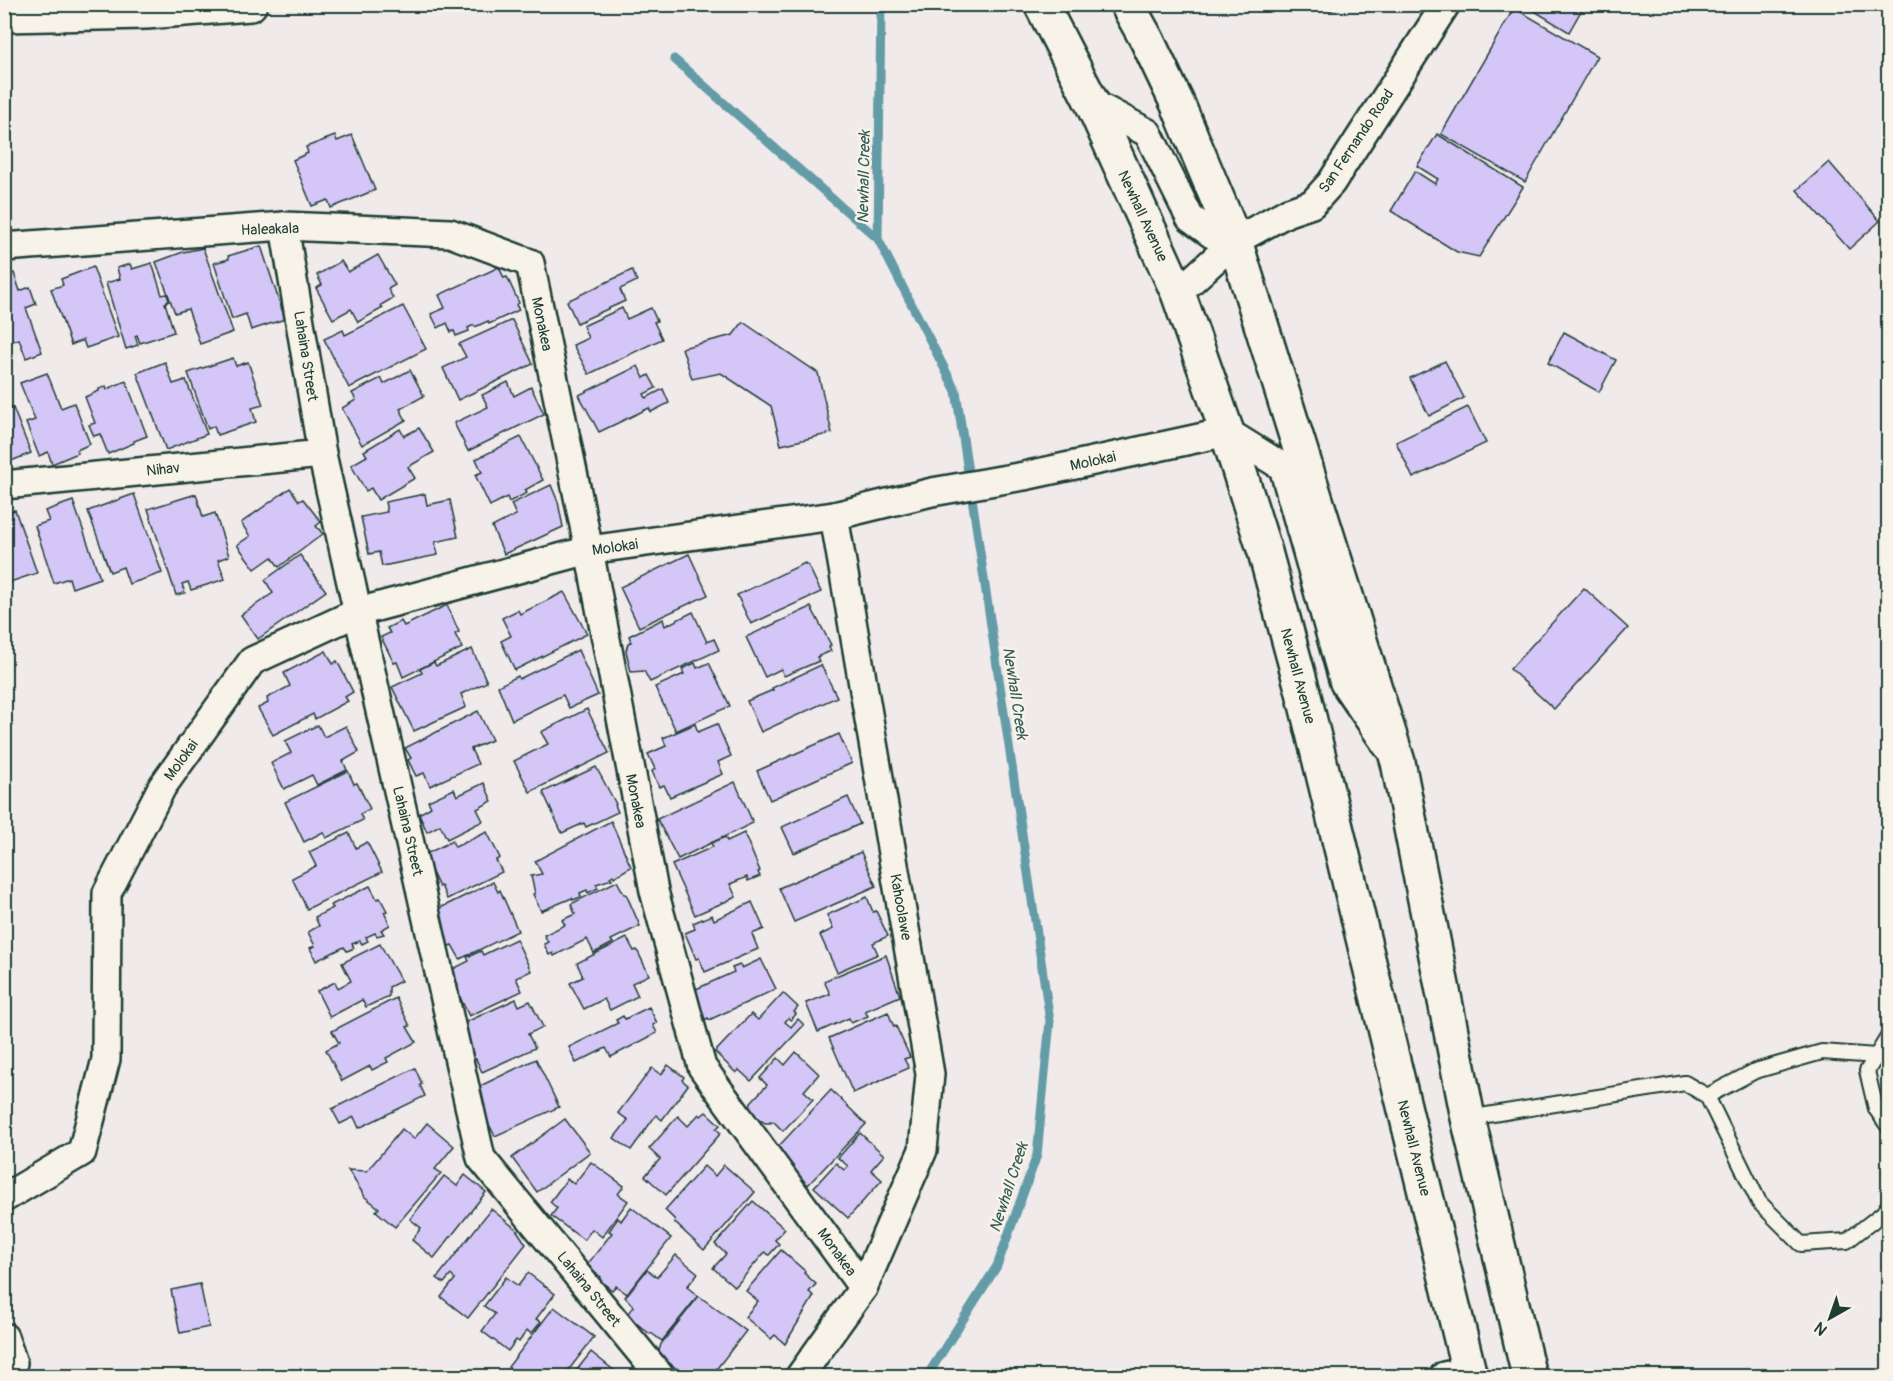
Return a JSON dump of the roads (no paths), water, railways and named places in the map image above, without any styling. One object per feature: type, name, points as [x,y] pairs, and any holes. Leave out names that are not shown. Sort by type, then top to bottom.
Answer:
[{"type":"main road","points":[[4,15],[146,12],[250,4]]},
{"type":"main road","name":"Newhall Avenue","points":[[1041,4],[1092,103],[1178,293],[1227,432],[1265,552],[1303,692],[1467,1375]]},
{"type":"main road","points":[[1127,4],[1178,105],[1235,241],[1398,762],[1468,1118],[1529,1377]]},
{"type":"street","name":"San Fernando Road","points":[[1178,293],[1235,241],[1288,213],[1312,204],[1330,183],[1446,4]]},
{"type":"street","points":[[1092,103],[1148,133],[1190,218],[1212,234],[1235,241]]},
{"type":"street","name":"Haleakala","points":[[4,248],[284,226],[450,233],[530,263]]},
{"type":"street","name":"Lahaina Street","points":[[284,226],[322,454],[481,1158],[660,1377]]},
{"type":"street","name":"Monakea","points":[[530,263],[589,550],[654,891],[702,1067],[863,1288]]},
{"type":"street","points":[[1227,432],[1282,467],[1344,683],[1398,762]]},
{"type":"street","name":"Molokai","points":[[4,1198],[82,1152],[106,1059],[107,893],[162,787],[252,662],[358,612],[589,550],[834,516],[932,492],[1024,476],[1227,432]]},
{"type":"street","name":"Nihav","points":[[4,485],[322,454]]},
{"type":"street","name":"Kahoolawe","points":[[834,516],[930,1074],[923,1150],[863,1288]]},
{"type":"street","points":[[800,1377],[863,1288]]},
{"type":"street","points":[[4,1337],[13,1363]]},
{"type":"lane","points":[[1888,1037],[1866,1071],[1876,1109],[1888,1126]]},
{"type":"lane","points":[[1707,1096],[1755,1071],[1822,1052],[1876,1056]]},
{"type":"lane","points":[[1468,1118],[1685,1083],[1707,1096],[1759,1202],[1801,1244],[1847,1241],[1883,1213],[1888,1206]]},
{"type":"waterway","name":"Newhall Creek","points":[[881,4],[878,239],[956,391],[1050,1021],[1037,1155],[997,1266],[927,1376]]},
{"type":"waterway","points":[[674,59],[878,239]]}]
